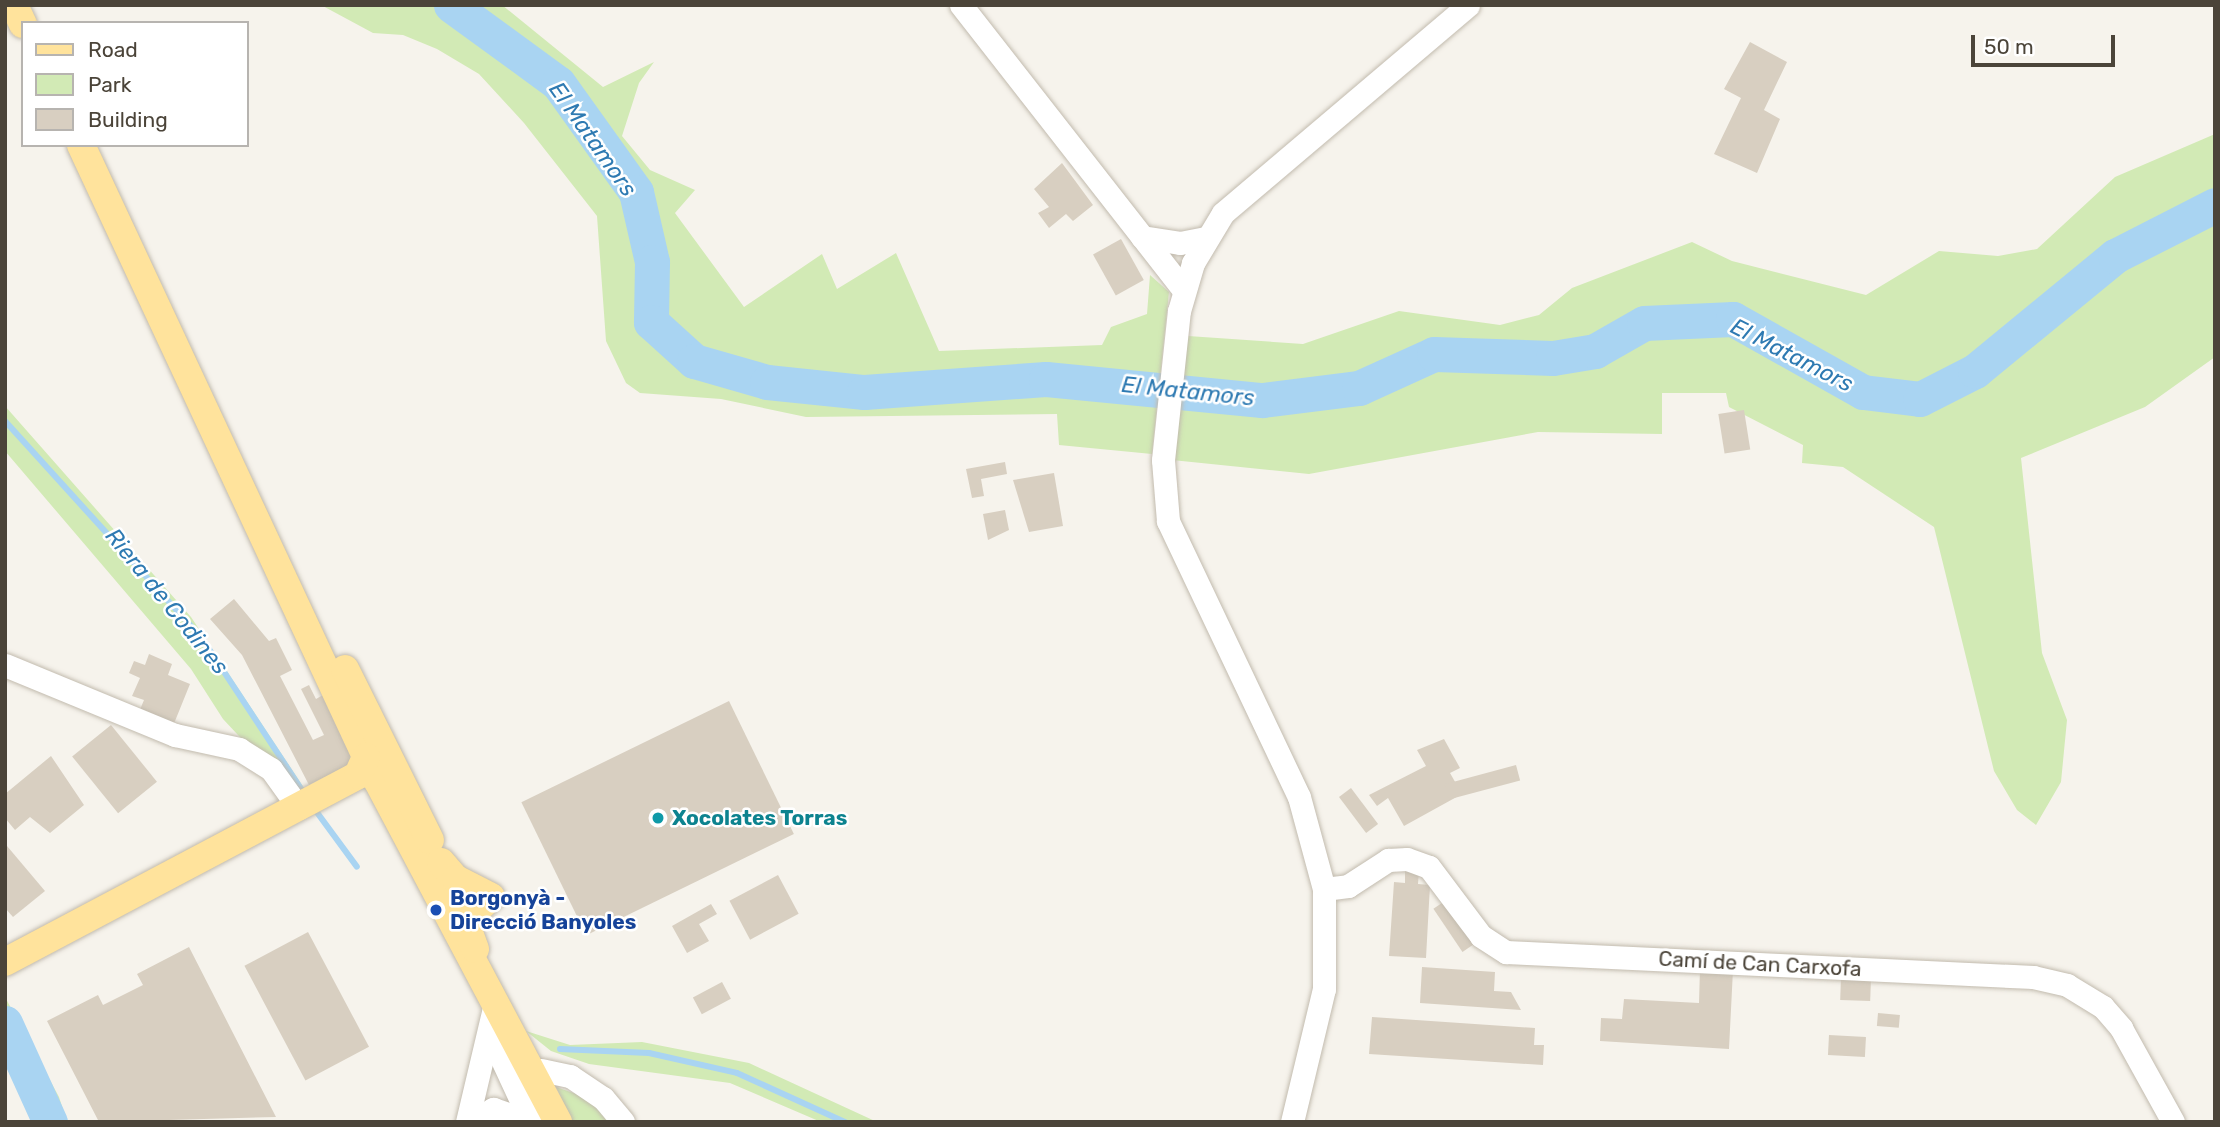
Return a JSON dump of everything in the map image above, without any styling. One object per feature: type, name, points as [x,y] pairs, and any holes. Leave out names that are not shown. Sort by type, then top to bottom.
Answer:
[{"type":"main road","points":[[13,5],[21,21]]},
{"type":"main road","points":[[82,147],[231,454],[322,623],[426,846],[493,1022],[543,1120]]},
{"type":"main road","points":[[231,454],[368,770],[473,907],[489,959],[541,1070],[543,1120]]},
{"type":"main road","points":[[5,962],[368,770],[375,750],[322,623]]},
{"type":"main road","points":[[426,846],[428,857],[451,901],[473,907]]},
{"type":"main road","points":[[473,907],[493,1022]]},
{"type":"street","points":[[961,5],[1142,237],[1181,300]]},
{"type":"street","points":[[1292,1122],[1324,989],[1324,889],[1299,797],[1171,533],[1163,460],[1181,300],[1206,237],[1252,184],[1468,5]]},
{"type":"street","points":[[1142,237],[1180,243],[1206,237]]},
{"type":"street","points":[[5,665],[175,735],[239,749],[271,769],[299,808]]},
{"type":"street","name":"Camí de Can Carxofa","points":[[1324,889],[1348,886],[1388,860],[1407,859],[1429,867],[1481,936],[1506,951],[2033,977],[2067,985],[2104,1007],[2121,1028],[2173,1122]]},
{"type":"street","points":[[470,1122],[493,1022]]},
{"type":"street","points":[[541,1070],[570,1076],[603,1098],[624,1122]]},
{"type":"street","points":[[470,1122],[493,1109],[543,1120]]},
{"type":"green space","points":[[321,5],[502,5],[603,87],[654,62],[639,83],[622,136],[650,170],[695,190],[675,213],[744,307],[822,254],[837,289],[896,253],[939,351],[1102,345],[1111,327],[1147,314],[1150,275],[1169,292],[1152,454],[1059,445],[1057,414],[806,417],[721,399],[640,393],[626,383],[606,341],[597,216],[524,123],[479,74],[437,49],[403,35],[373,33]]},
{"type":"green space","points":[[2215,134],[2215,357],[2145,407],[2021,458],[2042,653],[2067,720],[2061,782],[2036,825],[2017,810],[1994,771],[1934,527],[1843,467],[1802,463],[1803,445],[1729,407],[1726,393],[1662,393],[1662,434],[1538,432],[1309,474],[1172,460],[1188,336],[1303,344],[1399,311],[1500,325],[1539,315],[1572,288],[1692,242],[1732,261],[1866,295],[1939,251],[1998,256],[2037,249],[2115,177]]},
{"type":"green space","points":[[5,406],[191,617],[304,788],[294,795],[223,719],[191,669],[5,451]]},
{"type":"green space","points":[[5,997],[59,1097],[67,1122],[37,1122],[7,1063]]},
{"type":"green space","points":[[526,1031],[570,1045],[642,1042],[749,1063],[877,1122],[821,1122],[730,1083],[589,1064],[551,1051]]},
{"type":"green space","points":[[556,1087],[588,1098],[612,1122],[573,1122]]},
{"type":"water","points":[[1385,373],[1362,404],[1350,398],[1350,377]]},
{"type":"building","points":[[1750,42],[1787,62],[1764,110],[1780,119],[1757,173],[1714,154],[1741,98],[1724,89]]},
{"type":"building","points":[[1062,163],[1093,205],[1073,221],[1066,214],[1049,228],[1038,213],[1049,207],[1034,189]]},
{"type":"building","points":[[1121,239],[1144,280],[1116,296],[1093,255]]},
{"type":"building","points":[[1744,410],[1750,450],[1725,454],[1718,414]]},
{"type":"building","points":[[1005,462],[1007,474],[981,479],[984,496],[972,498],[966,469]]},
{"type":"building","points":[[1054,473],[1063,526],[1029,532],[1013,480]]},
{"type":"building","points":[[1005,510],[1009,530],[988,540],[983,514]]},
{"type":"building","points":[[234,599],[269,641],[276,638],[292,670],[280,676],[313,740],[324,735],[301,689],[309,685],[316,699],[323,695],[357,761],[309,785],[242,655],[210,619]]},
{"type":"building","points":[[149,654],[172,664],[168,675],[190,684],[173,726],[139,712],[144,700],[132,696],[140,678],[129,673],[134,661],[145,665]]},
{"type":"building","name":"Xocolates Torras","points":[[729,701],[794,834],[586,935],[521,802]]},
{"type":"building","points":[[111,725],[157,782],[118,813],[72,756]]},
{"type":"building","points":[[1444,739],[1460,768],[1450,773],[1462,794],[1404,826],[1388,798],[1377,806],[1369,795],[1426,766],[1417,750]]},
{"type":"building","points":[[51,756],[84,805],[50,833],[30,817],[15,830],[5,818],[5,794]]},
{"type":"building","points":[[1516,765],[1520,780],[1449,800],[1445,784]]},
{"type":"building","points":[[1351,788],[1378,824],[1366,833],[1339,797]]},
{"type":"building","points":[[7,846],[45,891],[13,917],[5,908]]},
{"type":"building","points":[[1405,870],[1419,871],[1418,884],[1430,885],[1426,958],[1389,956],[1394,882],[1405,883]]},
{"type":"building","points":[[778,875],[799,914],[750,940],[729,901]]},
{"type":"building","points":[[1445,901],[1474,944],[1462,952],[1433,909]]},
{"type":"building","points":[[711,904],[717,914],[699,924],[709,941],[687,953],[672,926]]},
{"type":"building","points":[[308,932],[369,1047],[305,1081],[244,966]]},
{"type":"building","points":[[189,947],[276,1117],[99,1122],[47,1021],[98,995],[103,1005],[143,985],[137,974]]},
{"type":"building","points":[[1422,967],[1495,972],[1494,991],[1511,992],[1521,1010],[1420,1003]]},
{"type":"building","points":[[1700,968],[1733,970],[1729,1049],[1600,1041],[1601,1018],[1622,1019],[1624,999],[1699,1003]]},
{"type":"building","points":[[1841,977],[1871,978],[1870,1001],[1840,1000]]},
{"type":"building","points":[[722,982],[731,999],[702,1014],[693,997]]},
{"type":"building","points":[[1878,1013],[1900,1015],[1899,1028],[1877,1026]]},
{"type":"building","points":[[1372,1017],[1535,1028],[1534,1045],[1544,1045],[1543,1065],[1369,1054]]},
{"type":"building","points":[[1829,1035],[1866,1037],[1865,1057],[1828,1055]]},
{"type":"waterway","name":"El Matamors","points":[[451,5],[558,83],[636,192],[652,262],[651,322],[694,361],[767,382],[864,392],[1046,379],[1262,400],[1359,388],[1434,354],[1553,358],[1595,351],[1644,323],[1733,319],[1863,392],[1920,399],[1975,371],[2115,256],[2215,205]]},
{"type":"waterway","name":"Riera de Codines","points":[[5,421],[201,637],[305,795]]},
{"type":"waterway","name":"Riera de Codines","points":[[313,807],[357,867]]},
{"type":"waterway","points":[[5,1023],[50,1122]]},
{"type":"waterway","name":"Riera de Codines","points":[[560,1049],[649,1053],[737,1073],[845,1122]]},
{"type":"place","name":"Xocolates Torras","points":[[658,818]]},
{"type":"place","name":"Borgonyà - Direcció Banyoles","points":[[436,910]]}]
